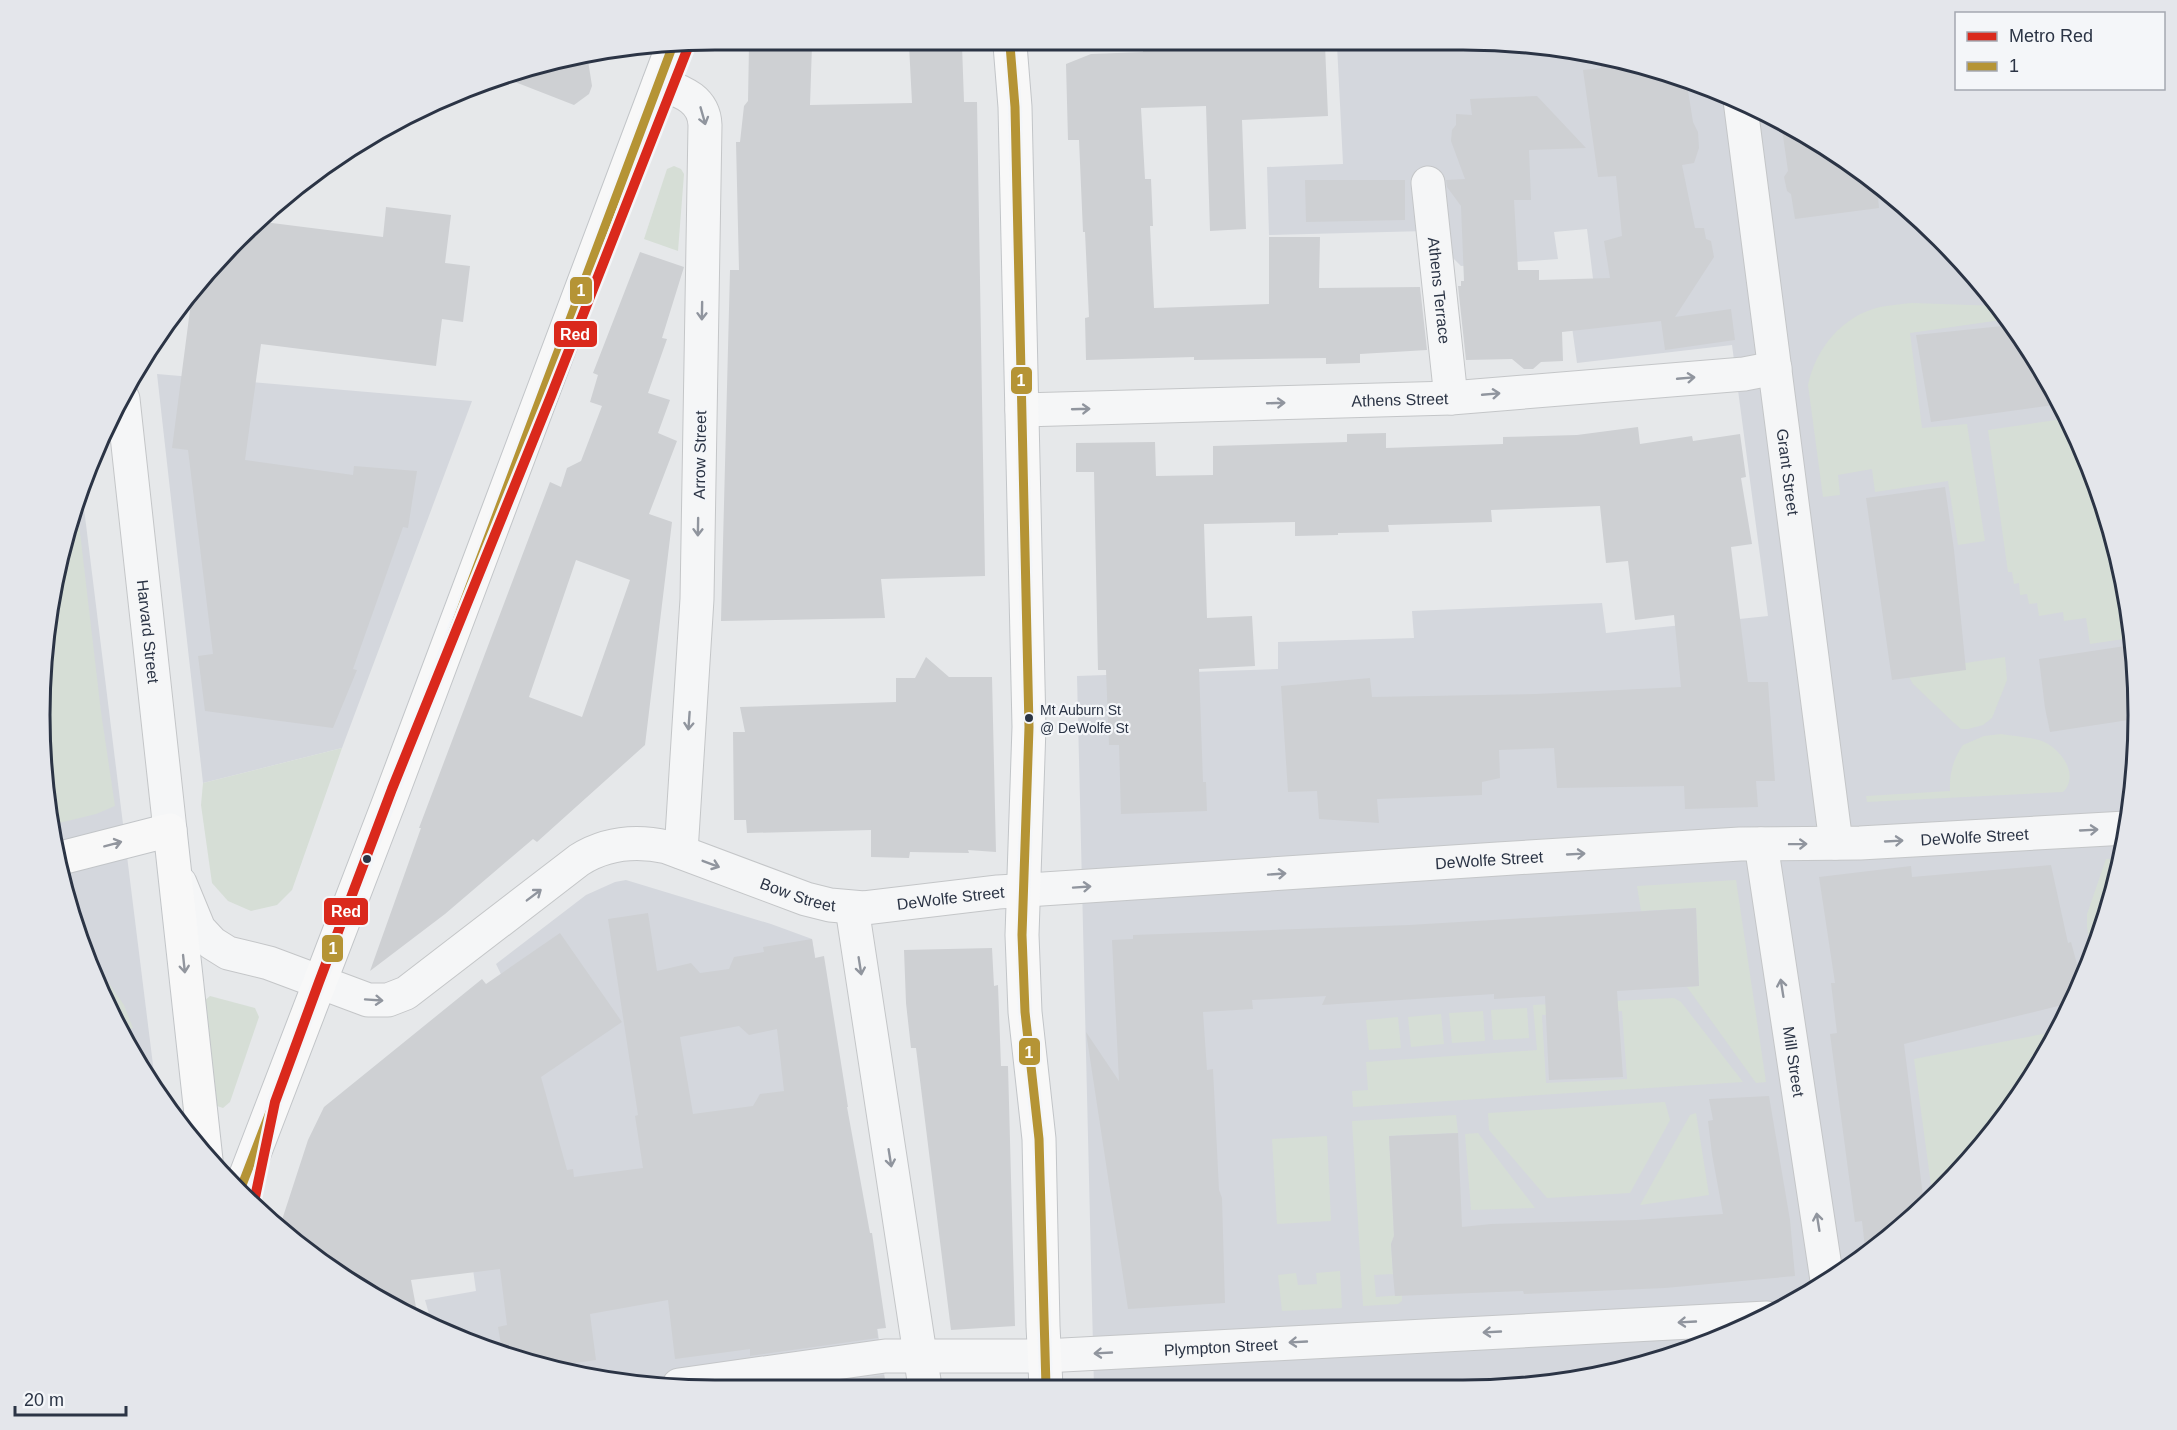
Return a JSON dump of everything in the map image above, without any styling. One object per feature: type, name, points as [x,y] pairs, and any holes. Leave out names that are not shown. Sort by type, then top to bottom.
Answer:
[{"type":"main road","points":[[1010,50],[1014,107],[1029,727],[1022,935],[1025,1012],[1039,1139],[1045,1372]]},
{"type":"main road","points":[[242,1184],[389,802],[671,51]]},
{"type":"main road","points":[[65,857],[170,830]]},
{"type":"main road","name":"Harvard Street","points":[[170,830],[204,1141]]},
{"type":"street","name":"Arrow Street","points":[[659,83],[682,92],[694,100],[703,111],[705,125],[697,599],[681,852]]},
{"type":"street","name":"Grant Street","points":[[1741,111],[1836,843]]},
{"type":"street","name":"Athens Terrace","points":[[1428,183],[1451,398]]},
{"type":"street","name":"Athens Street","points":[[1022,410],[1451,398],[1744,374],[1775,368]]},
{"type":"street","name":"Harvard Street","points":[[124,410],[170,830]]},
{"type":"street","name":"DeWolfe Street","points":[[852,908],[998,892],[1498,859],[1761,844],[1836,843],[2118,828]]},
{"type":"street","name":"Bow Street","points":[[319,982],[368,1000],[382,1001],[406,993],[579,860],[598,850],[621,844],[656,845],[681,852],[806,899],[852,908],[922,1371]]},
{"type":"street","name":"Mill Street","points":[[1761,844],[1826,1272]]},
{"type":"street","name":"Harvard Street","points":[[174,864],[189,909],[199,929],[212,943],[233,955],[269,963],[319,982]]},
{"type":"street","name":"Plympton Street","points":[[715,1380],[885,1356],[922,1371],[994,1358],[1045,1372],[1738,1320]]},
{"type":"shaded area","points":[[1337,50],[1506,51],[1592,62],[1634,72],[1717,100],[1795,139],[1832,162],[1901,215],[1933,244],[1962,276],[2015,345],[2059,421],[2092,501],[2115,585],[2126,671],[2128,715],[2126,759],[2115,845],[2105,887],[2077,970],[2038,1048],[1990,1120],[1933,1186],[1867,1243],[1795,1291],[1756,1312],[1717,1330],[1634,1358],[1549,1375],[1462,1380],[1094,1380],[1077,676],[1278,669],[1278,642],[1414,638],[1412,611],[1602,603],[1606,633],[1768,616],[1732,345],[1577,363],[1567,291],[1594,287],[1587,229],[1554,232],[1558,259],[1461,266],[1426,231],[1269,235],[1267,167],[1343,164]]},
{"type":"shaded area","points":[[674,166],[681,169],[684,174],[678,251],[644,239],[667,169]]},
{"type":"shaded area","points":[[1912,303],[1986,306],[1998,320],[1910,333],[1922,428],[1967,424],[1985,541],[1958,545],[1948,481],[1875,492],[1872,469],[1838,475],[1840,495],[1823,497],[1808,385],[1812,371],[1824,346],[1843,326],[1866,311]]},
{"type":"shaded area","points":[[157,374],[472,401],[342,748],[203,783]]},
{"type":"shaded area","points":[[2058,420],[2077,460],[2105,543],[2115,585],[2123,639],[2090,644],[2086,618],[2064,621],[2063,612],[2039,616],[2037,603],[2029,604],[2027,594],[2020,595],[2019,583],[2014,584],[2012,572],[2008,572],[1988,430]]},
{"type":"shaded area","points":[[84,505],[154,1072],[118,1009],[100,970],[72,887],[55,802],[50,715],[55,628],[62,585]]},
{"type":"shaded area","points":[[79,521],[101,712],[115,806],[96,814],[58,823],[51,759],[50,715],[51,671],[55,654],[62,585]]},
{"type":"shaded area","points":[[2005,657],[2007,680],[1992,718],[1983,725],[1968,729],[1961,729],[1954,723],[1913,684],[1906,672]]},
{"type":"shaded area","points":[[2001,734],[2039,740],[2054,748],[2069,769],[2068,785],[2063,792],[1867,802],[1866,796],[1950,791],[1952,767],[1963,745],[1984,736]]},
{"type":"shaded area","points":[[342,748],[292,890],[277,905],[251,911],[228,901],[212,883],[201,805],[203,783]]},
{"type":"shaded area","points":[[2106,859],[2112,859],[2089,938],[2087,914]]},
{"type":"shaded area","points":[[626,880],[771,924],[812,939],[862,1228],[885,1380],[715,1380],[628,1375],[543,1358],[460,1330],[430,1316],[425,1300],[476,1291],[460,1175],[522,1017],[496,964],[586,895],[615,882]]},
{"type":"shaded area","points":[[1736,880],[1766,1082],[1756,1083],[1687,987],[1699,986],[1696,908],[1641,911],[1637,886]]},
{"type":"shaded area","points":[[100,971],[124,1005],[133,1028],[129,1029]]},
{"type":"shaded area","points":[[210,996],[255,1008],[259,1017],[230,1102],[223,1108],[217,1106],[204,1001]]},
{"type":"shaded area","points":[[1674,998],[1681,1002],[1743,1082],[1353,1107],[1352,1091],[1368,1090],[1366,1062],[1537,1050],[1533,1005]],"holes":[[[1622,1011],[1627,1079],[1546,1083],[1542,1015]]]},
{"type":"shaded area","points":[[1527,1008],[1529,1038],[1493,1040],[1491,1010]]},
{"type":"shaded area","points":[[1483,1011],[1485,1041],[1452,1043],[1449,1013]]},
{"type":"shaded area","points":[[1441,1014],[1444,1044],[1411,1047],[1408,1017]]},
{"type":"shaded area","points":[[1398,1017],[1401,1048],[1369,1050],[1366,1020]]},
{"type":"shaded area","points":[[2046,1033],[2015,1085],[1990,1120],[1934,1185],[1931,1185],[1914,1059]]},
{"type":"shaded area","points":[[1665,1102],[1670,1120],[1630,1193],[1547,1198],[1489,1130],[1488,1113]]},
{"type":"shaded area","points":[[1696,1113],[1709,1195],[1640,1205],[1690,1115]]},
{"type":"shaded area","points":[[1456,1115],[1458,1133],[1389,1136],[1394,1236],[1391,1244],[1393,1274],[1374,1275],[1376,1297],[1402,1295],[1402,1301],[1398,1304],[1363,1306],[1352,1121]]},
{"type":"shaded area","points":[[1478,1133],[1535,1208],[1471,1210],[1465,1134]]},
{"type":"shaded area","points":[[1327,1136],[1331,1221],[1277,1224],[1272,1139]]},
{"type":"shaded area","points":[[1340,1271],[1342,1308],[1282,1311],[1278,1275],[1296,1273],[1298,1285],[1317,1284],[1316,1273]]},
{"type":"building","points":[[749,50],[812,50],[810,105],[912,103],[909,50],[962,50],[964,102],[977,102],[985,576],[881,579],[885,618],[721,621],[730,270],[739,270],[736,142],[740,142],[744,106],[748,101]]},
{"type":"building","points":[[1143,50],[1325,50],[1328,116],[1242,120],[1246,229],[1210,231],[1206,106],[1141,108],[1145,179],[1151,179],[1153,226],[1150,226],[1154,308],[1269,304],[1269,237],[1320,237],[1319,288],[1420,287],[1427,350],[1360,354],[1360,363],[1326,364],[1326,358],[1194,360],[1194,357],[1086,360],[1085,318],[1089,317],[1079,140],[1068,140],[1066,64],[1091,54],[1143,52]]},
{"type":"building","points":[[588,61],[592,86],[589,94],[574,105],[513,81]]},
{"type":"building","points":[[1600,64],[1688,89],[1693,122],[1698,132],[1699,148],[1694,163],[1682,165],[1695,228],[1704,228],[1706,239],[1711,241],[1714,257],[1675,317],[1731,309],[1735,340],[1665,350],[1661,321],[1562,332],[1563,361],[1541,362],[1533,369],[1524,369],[1512,359],[1466,360],[1458,286],[1461,286],[1461,281],[1464,281],[1461,206],[1447,187],[1446,180],[1465,179],[1451,141],[1452,130],[1456,125],[1456,114],[1472,115],[1470,99],[1537,96],[1586,148],[1529,150],[1531,200],[1514,200],[1518,270],[1539,270],[1539,280],[1610,278],[1604,241],[1622,236],[1616,176],[1598,177],[1583,70],[1601,68]]},
{"type":"building","points":[[1782,132],[1832,162],[1867,187],[1878,196],[1879,208],[1795,219],[1791,194],[1787,191],[1784,177],[1788,171]]},
{"type":"building","points":[[1305,180],[1405,180],[1405,220],[1306,222]]},
{"type":"building","points":[[386,207],[451,215],[445,263],[470,266],[463,322],[442,319],[436,366],[261,344],[245,460],[353,475],[354,466],[417,471],[408,528],[403,527],[353,669],[357,670],[333,728],[205,711],[198,656],[213,654],[188,450],[172,448],[191,306],[244,244],[268,222],[383,237]]},
{"type":"building","points":[[640,252],[684,267],[662,338],[667,339],[648,393],[670,400],[658,433],[677,441],[649,514],[672,522],[645,745],[537,842],[533,839],[445,914],[370,971],[421,828],[419,828],[550,482],[561,487],[567,468],[581,461],[602,406],[590,402],[598,375],[593,373]],"holes":[[[576,560],[630,580],[582,717],[529,697]]]},
{"type":"building","points":[[2001,326],[2051,405],[1931,422],[1916,335]]},
{"type":"building","points":[[1638,427],[1640,444],[1692,436],[1693,441],[1740,434],[1746,477],[1741,478],[1752,544],[1731,547],[1748,682],[1768,682],[1775,781],[1756,781],[1758,807],[1685,809],[1684,786],[1557,788],[1554,748],[1499,750],[1500,778],[1482,782],[1482,795],[1377,799],[1379,823],[1319,819],[1317,791],[1288,792],[1281,686],[1370,678],[1372,697],[1536,694],[1681,687],[1674,615],[1635,620],[1628,561],[1606,563],[1600,506],[1491,510],[1492,522],[1388,525],[1389,532],[1338,533],[1338,535],[1295,536],[1295,522],[1204,524],[1207,618],[1252,616],[1255,666],[1199,669],[1203,782],[1206,782],[1207,811],[1121,814],[1119,745],[1109,745],[1106,670],[1098,670],[1094,472],[1076,472],[1076,443],[1155,442],[1156,476],[1213,475],[1213,446],[1347,442],[1347,434],[1386,433],[1386,448],[1503,444],[1503,437],[1577,435]]},
{"type":"building","points":[[1945,487],[1966,670],[1892,680],[1866,498]]},
{"type":"building","points":[[2124,646],[2128,720],[2050,732],[2039,659]]},
{"type":"building","points":[[926,657],[949,677],[992,677],[996,852],[968,850],[969,853],[910,852],[909,858],[871,857],[871,830],[747,833],[746,820],[734,820],[733,732],[745,732],[740,707],[896,702],[896,678],[915,678]]},
{"type":"building","points":[[2051,865],[2068,943],[2071,942],[2078,968],[2061,1005],[1904,1044],[1923,1195],[1865,1245],[1862,1221],[1855,1222],[1830,1034],[1837,1033],[1831,983],[1835,983],[1819,877],[1911,866],[1912,877]]},
{"type":"building","points":[[1696,908],[1699,986],[1617,991],[1623,1077],[1549,1080],[1545,996],[1494,999],[1494,994],[1322,1005],[1326,996],[1252,1000],[1253,1009],[1203,1012],[1207,1070],[1213,1069],[1219,1190],[1222,1198],[1225,1303],[1128,1309],[1086,1032],[1119,1081],[1112,940],[1133,939],[1133,935],[1409,925]]},
{"type":"building","points":[[648,913],[657,971],[691,963],[700,973],[729,969],[734,957],[764,952],[763,947],[812,939],[815,958],[824,956],[847,1107],[870,1233],[872,1233],[886,1328],[877,1329],[878,1338],[750,1356],[750,1349],[675,1359],[668,1300],[590,1314],[596,1360],[569,1364],[501,1345],[498,1327],[507,1325],[500,1269],[411,1280],[417,1310],[345,1268],[282,1220],[308,1140],[324,1107],[482,979],[486,984],[560,933],[622,1022],[541,1077],[567,1170],[573,1169],[574,1177],[643,1168],[635,1116],[638,1115],[608,919]],"holes":[[[739,1026],[749,1035],[777,1029],[784,1091],[760,1094],[753,1106],[693,1114],[680,1037]]]},
{"type":"building","points":[[992,948],[994,986],[998,985],[1001,1066],[1008,1066],[1015,1326],[951,1330],[916,1048],[911,1048],[904,950]]},
{"type":"building","points":[[1769,1096],[1790,1220],[1795,1276],[1665,1288],[1524,1294],[1523,1291],[1395,1296],[1391,1244],[1394,1236],[1389,1136],[1458,1133],[1462,1227],[1723,1214],[1712,1154],[1708,1121],[1713,1120],[1709,1099]]},
{"type":"building","points":[[884,1375],[885,1380],[849,1380]]},
{"type":"metro line","name":"Red","points":[[255,1196],[275,1102],[319,982],[392,789],[551,396],[687,51]]},
{"type":"transit line","name":"1","points":[[1010,50],[1015,107],[1029,727],[1022,935],[1025,1012],[1039,1139],[1046,1380]]},
{"type":"transit line","name":"1","points":[[242,1184],[389,802],[671,51]]},
{"type":"place","name":"Mt Auburn St @ DeWolfe St","points":[[1029,718]]}]
